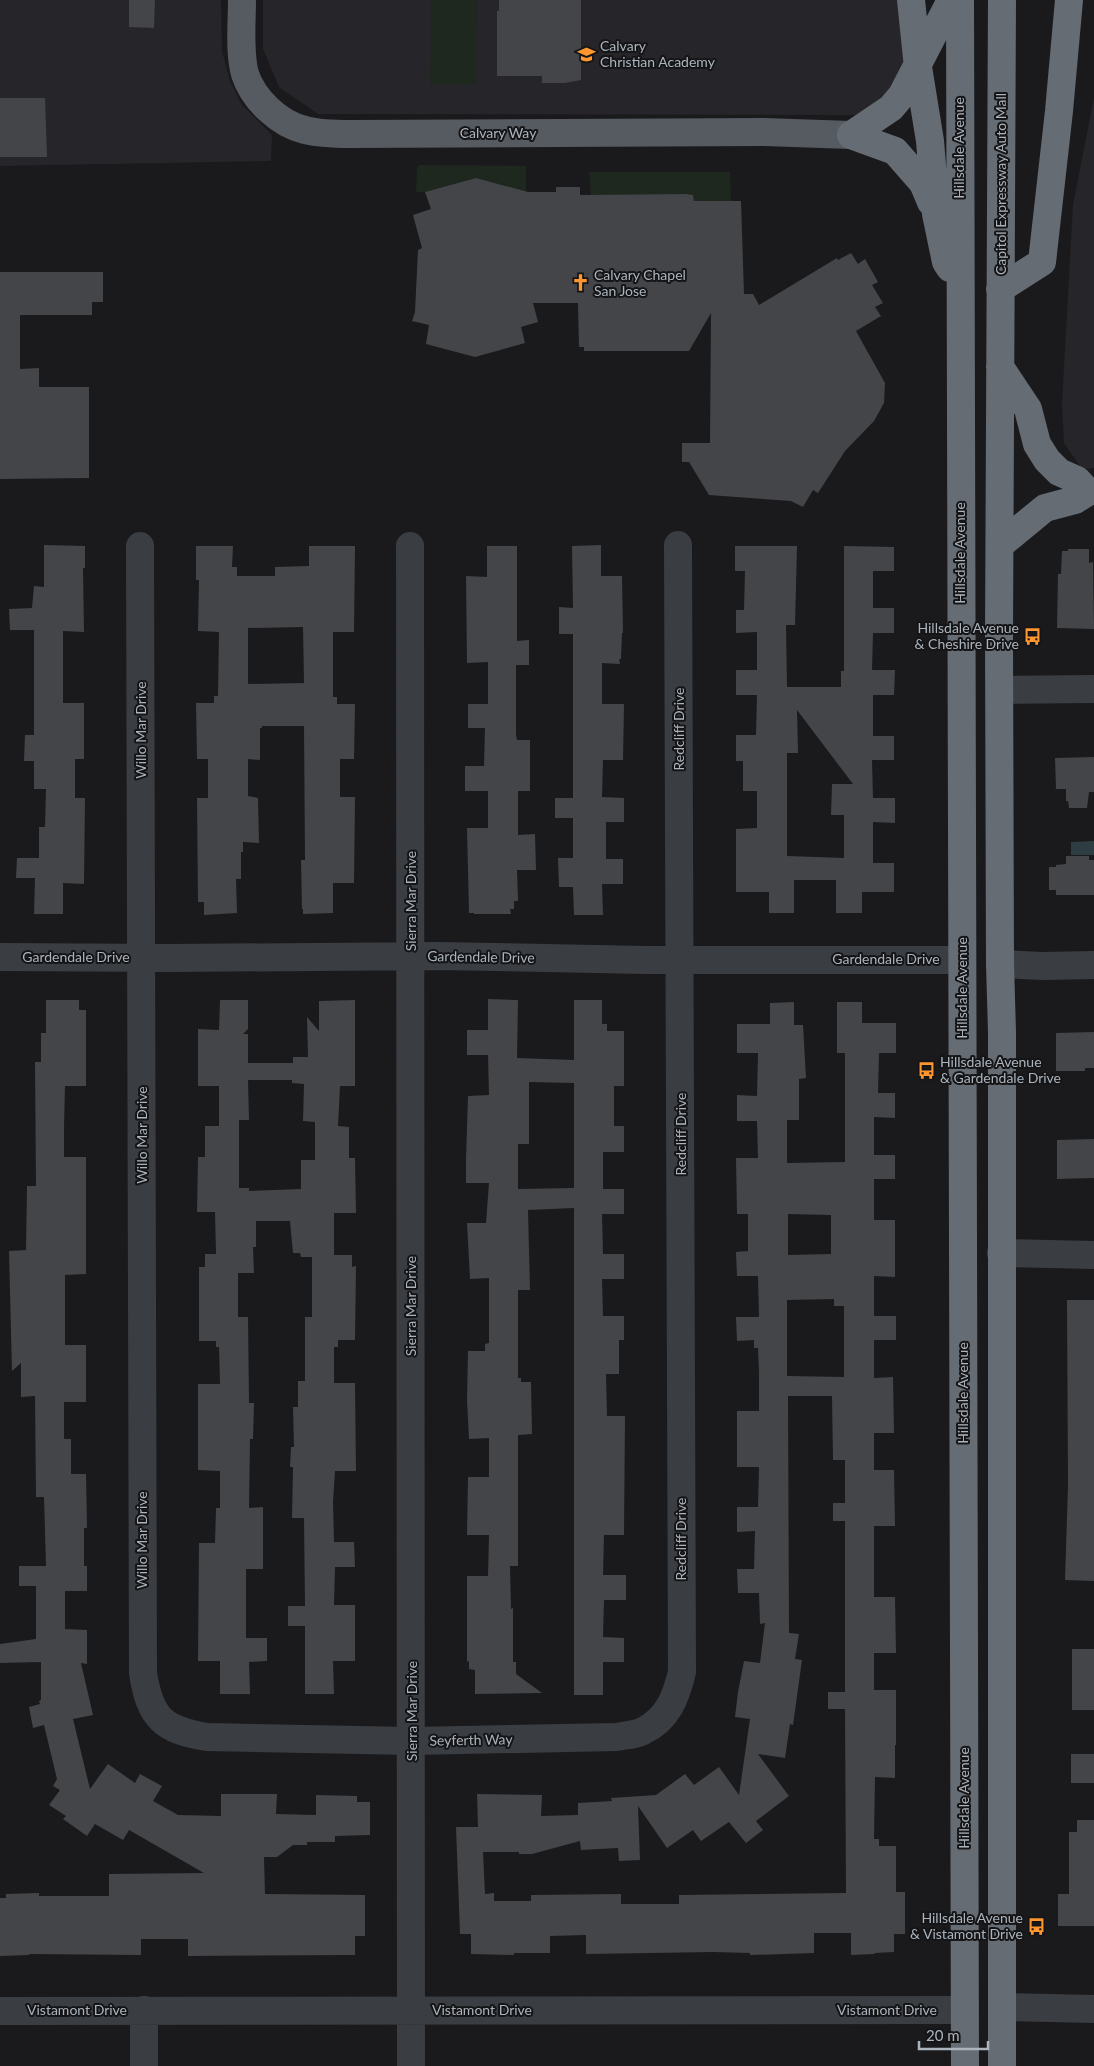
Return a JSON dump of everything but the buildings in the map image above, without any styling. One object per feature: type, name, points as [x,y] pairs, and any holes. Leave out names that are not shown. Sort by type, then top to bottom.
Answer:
[{"type":"highway","points":[[910,0],[930,142],[936,214],[946,262],[959,282]]},
{"type":"highway","points":[[850,135],[891,108],[902,95],[951,0]]},
{"type":"highway","name":"Hillsdale Avenue","points":[[960,0],[959,282],[964,2066]]},
{"type":"highway","name":"Capitol Expressway Auto Mall","points":[[1000,367],[1002,0]]},
{"type":"highway","points":[[1000,289],[1042,262],[1069,0]]},
{"type":"highway","points":[[850,135],[895,151],[923,182],[936,214]]},
{"type":"highway","points":[[1000,367],[1028,409],[1037,444],[1047,460],[1060,472],[1077,480],[1091,492],[1075,500],[1045,508],[1000,545]]},
{"type":"highway","points":[[1000,367],[1002,2066]]},
{"type":"highway","points":[[962,899],[980,913],[980,942],[991,958],[1000,964]]},
{"type":"highway","points":[[962,960],[972,967],[980,981],[980,1016],[1002,1032]]},
{"type":"highway","points":[[964,1847],[979,1872],[980,1980],[987,1995],[1002,2008]]},
{"type":"main road","name":"Calvary Way","points":[[242,0],[243,60],[248,80],[255,94],[272,113],[303,130],[351,134],[764,132],[850,135]]},
{"type":"street","name":"Willo Mar Drive","points":[[140,546],[142,1673],[147,1698],[160,1719]]},
{"type":"street","name":"Sierra Mar Drive","points":[[410,546],[411,2066]]},
{"type":"street","name":"Redcliff Drive","points":[[662,1718],[676,1695],[682,1672],[678,546]]},
{"type":"street","points":[[1000,690],[1094,688]]},
{"type":"street","name":"Gardendale Drive","points":[[0,957],[411,956],[680,960],[962,960]]},
{"type":"street","points":[[1000,964],[1042,966],[1094,965]]},
{"type":"street","points":[[1001,1253],[1094,1255]]},
{"type":"street","name":"Seyferth Way","points":[[160,1719],[182,1733],[207,1737],[412,1741],[617,1737],[642,1732],[662,1718]]},
{"type":"street","points":[[1002,2008],[1094,2009]]},
{"type":"street","name":"Vistamont Drive","points":[[0,2010],[964,2010]]},
{"type":"street","points":[[144,2010],[144,2066]]},
{"type":"shaded area","points":[[0,0],[221,0],[222,51],[230,81],[242,105],[272,135],[271,161],[0,166]]},
{"type":"shaded area","name":"Calvary Christian Academy","points":[[263,0],[902,0],[907,58],[897,87],[868,112],[855,115],[318,114],[279,87],[263,49]]},
{"type":"shaded area","points":[[431,0],[477,0],[476,84],[430,85]]},
{"type":"shaded area","points":[[1094,97],[1094,468],[1082,469],[1064,443],[1062,404],[1073,205]]},
{"type":"shaded area","points":[[420,165],[526,166],[526,192],[476,178],[425,192],[416,192],[417,168]]},
{"type":"shaded area","points":[[589,172],[730,172],[731,201],[694,201],[693,195],[686,194],[591,195]]},
{"type":"shaded area","points":[[1094,841],[1094,855],[1071,855],[1071,842]]},
{"type":"place","name":"Calvary Christian Academy","points":[[586,54]]},
{"type":"place","name":"Calvary Chapel San Jose","points":[[580,283]]},
{"type":"place","name":"Hillsdale Avenue & Cheshire Drive","points":[[1033,636]]},
{"type":"place","name":"Hillsdale Avenue & Gardendale Drive","points":[[926,1070]]},
{"type":"place","name":"Hillsdale Avenue & Vistamont Drive","points":[[1037,1926]]}]
